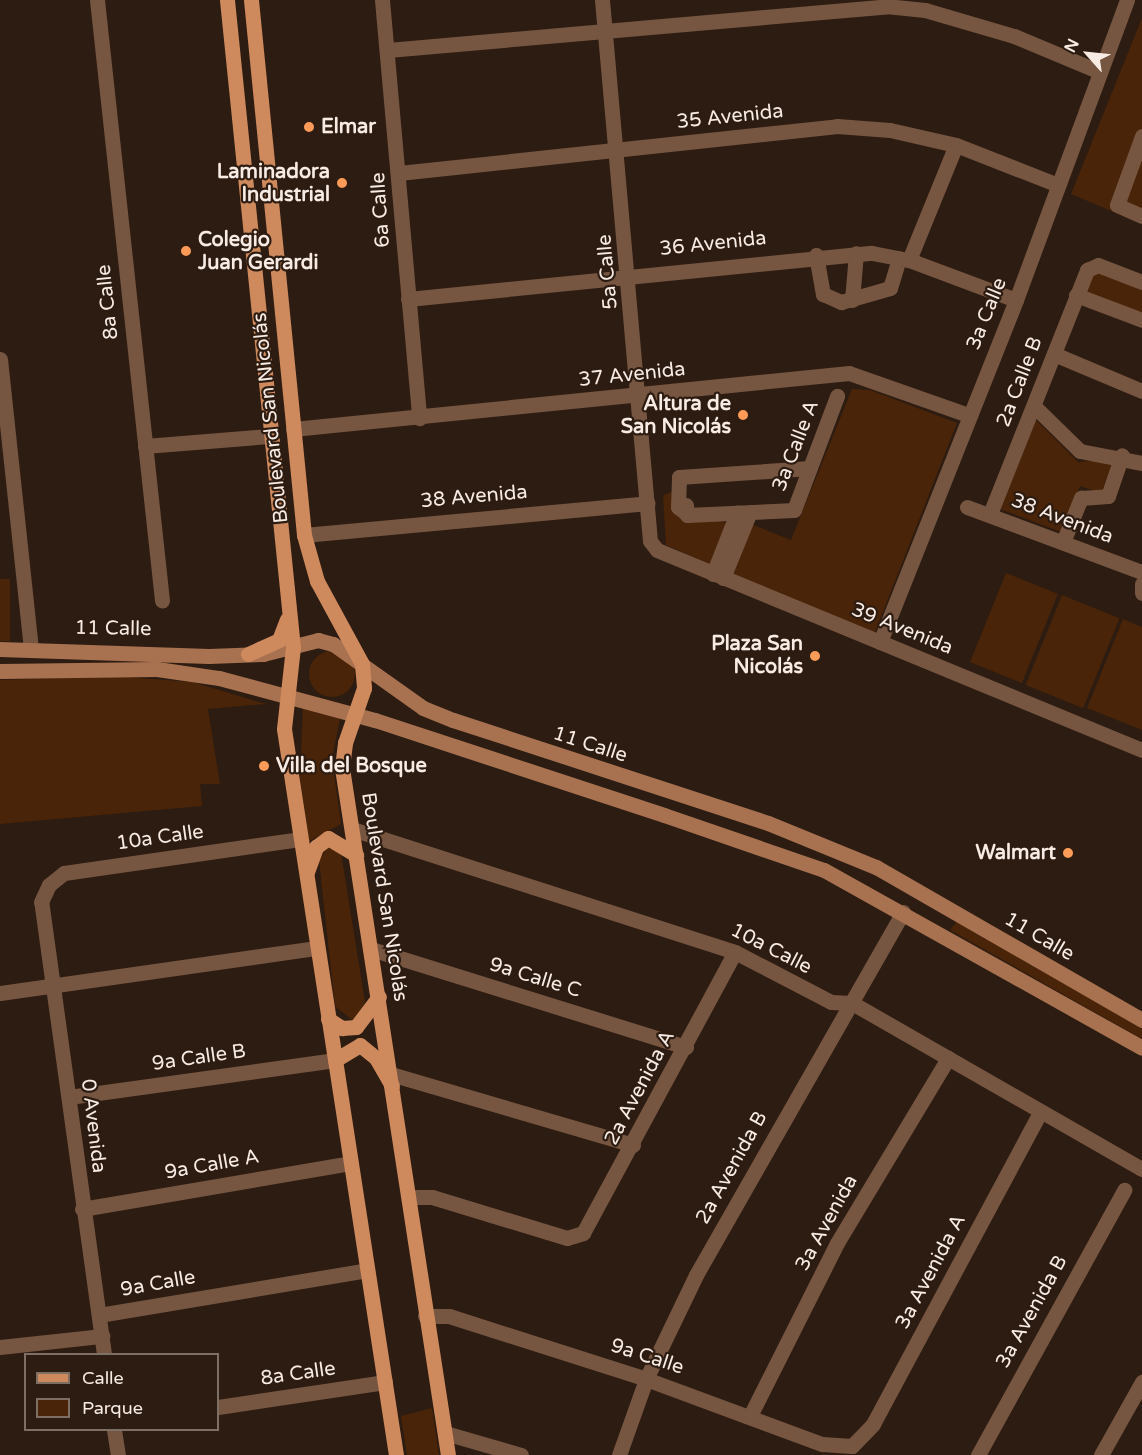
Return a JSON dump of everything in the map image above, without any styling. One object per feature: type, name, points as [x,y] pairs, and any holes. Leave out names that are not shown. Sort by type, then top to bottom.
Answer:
[{"type":"main road","name":"Boulevard San Nicolás","points":[[227,0],[269,436],[293,647],[285,696],[284,729],[396,1455]]},
{"type":"main road","name":"Boulevard San Nicolás","points":[[251,0],[304,535],[317,581],[362,664],[364,688],[342,768],[394,1075],[425,1316],[448,1455]]},
{"type":"main road","points":[[248,654],[284,635],[288,601]]},
{"type":"main road","name":"11 Calle","points":[[0,649],[248,654],[293,647],[318,640],[362,664],[423,708],[493,736],[768,823],[876,867],[1142,1020]]},
{"type":"main road","name":"11 Calle","points":[[0,671],[157,669],[285,696],[356,714],[825,870],[1142,1048]]},
{"type":"main road","points":[[306,876],[325,840],[339,841],[356,855]]},
{"type":"main road","points":[[328,1019],[342,1028],[356,1027],[379,997]]},
{"type":"main road","points":[[335,1060],[353,1046],[369,1049],[395,1091]]},
{"type":"street","name":"8a Calle","points":[[97,0],[162,600]]},
{"type":"street","name":"6a Calle","points":[[382,0],[419,418]]},
{"type":"street","name":"5a Calle","points":[[602,0],[630,273],[650,541]]},
{"type":"street","name":"3a Calle","points":[[880,642],[968,415],[1016,300],[1128,0]]},
{"type":"street","points":[[388,50],[606,27],[886,6],[925,10],[1014,36],[1100,72]]},
{"type":"street","name":"35 Avenida","points":[[399,172],[618,151],[837,126],[890,130],[956,145],[1058,184]]},
{"type":"street","points":[[1142,136],[1117,205],[1142,216]]},
{"type":"street","points":[[816,255],[823,294],[828,300],[852,300],[890,288],[956,145]]},
{"type":"street","points":[[852,300],[856,253]]},
{"type":"street","name":"36 Avenida","points":[[408,299],[630,273],[856,253],[904,259],[1016,300]]},
{"type":"street","name":"2a Calle B","points":[[990,514],[1076,295],[1091,266],[1142,282]]},
{"type":"street","points":[[1076,295],[1142,320]]},
{"type":"street","points":[[1054,354],[1142,391]]},
{"type":"street","points":[[0,359],[31,648]]},
{"type":"street","name":"37 Avenida","points":[[293,429],[849,373],[968,415]]},
{"type":"street","name":"3a Calle A","points":[[743,512],[794,510],[837,396]]},
{"type":"street","points":[[1034,406],[1080,451],[1122,455],[1142,463]]},
{"type":"street","points":[[145,446],[269,436]]},
{"type":"street","points":[[1063,542],[1081,498],[1108,496],[1122,455]]},
{"type":"street","points":[[718,576],[743,512],[678,507],[679,477],[810,468]]},
{"type":"street","name":"38 Avenida","points":[[304,535],[648,503]]},
{"type":"street","name":"38 Avenida","points":[[968,507],[1142,572]]},
{"type":"street","name":"39 Avenida","points":[[650,541],[657,550],[718,576],[1142,750]]},
{"type":"street","name":"10a Calle","points":[[352,829],[735,952],[831,1002],[852,1004],[1142,1169]]},
{"type":"street","name":"10a Calle","points":[[41,902],[49,885],[64,873],[300,838]]},
{"type":"street","name":"0 Avenida","points":[[41,902],[104,1353]]},
{"type":"street","name":"2a Avenida B","points":[[619,1455],[646,1379],[751,1174],[852,1004],[903,912]]},
{"type":"street","points":[[0,993],[317,948]]},
{"type":"street","name":"9a Calle C","points":[[371,949],[686,1047]]},
{"type":"street","name":"2a Avenida A","points":[[409,1197],[432,1197],[575,1237],[590,1227],[735,952]]},
{"type":"street","name":"3a Avenida","points":[[751,1414],[837,1243],[948,1058]]},
{"type":"street","name":"9a Calle B","points":[[69,1097],[335,1060]]},
{"type":"street","points":[[394,1075],[633,1145]]},
{"type":"street","name":"3a Avenida A","points":[[852,1446],[873,1424],[1041,1113]]},
{"type":"street","name":"9a Calle A","points":[[82,1209],[350,1163]]},
{"type":"street","name":"3a Avenida B","points":[[978,1455],[1124,1190]]},
{"type":"street","name":"9a Calle","points":[[99,1315],[367,1270]]},
{"type":"street","name":"9a Calle","points":[[425,1316],[449,1316],[751,1414],[822,1444],[852,1446]]},
{"type":"street","points":[[0,1347],[102,1336]]},
{"type":"street","name":"8a Calle","points":[[219,1407],[385,1382]]},
{"type":"street","points":[[1101,1455],[1142,1382]]},
{"type":"street","points":[[114,1431],[118,1455]]},
{"type":"street","points":[[444,1434],[521,1455]]},
{"type":"green space","points":[[1142,18],[1142,224],[1071,194]]},
{"type":"green space","points":[[1096,266],[1142,285],[1142,313],[1085,292]]},
{"type":"green space","points":[[852,389],[870,390],[957,423],[875,632],[733,575],[753,525],[791,540]]},
{"type":"green space","points":[[1036,420],[1078,462],[1114,459],[1101,493],[1080,486],[1061,532],[1000,509]]},
{"type":"green space","points":[[672,492],[674,506],[729,524],[712,565],[666,545],[663,495]]},
{"type":"green space","points":[[1006,573],[1058,594],[1022,683],[970,662]]},
{"type":"green space","points":[[0,579],[10,579],[10,641],[0,641]]},
{"type":"green space","points":[[1062,595],[1119,618],[1083,708],[1026,685]]},
{"type":"green space","points":[[1123,619],[1142,627],[1142,730],[1087,708]]},
{"type":"green space","points":[[332,651],[348,658],[355,674],[348,690],[332,697],[316,690],[309,674],[316,658]]},
{"type":"green space","points":[[113,676],[192,682],[266,704],[208,709],[220,784],[200,784],[202,806],[0,824],[0,680]]},
{"type":"green space","points":[[303,706],[340,718],[332,759],[341,824],[309,841],[300,778]]},
{"type":"green space","points":[[328,847],[341,853],[365,1002],[360,1017],[352,1020],[335,1006],[319,860]]},
{"type":"green space","points":[[958,920],[1142,1029],[1142,1039],[950,930]]},
{"type":"green space","points":[[432,1408],[439,1455],[407,1455],[401,1416]]},
{"type":"place","name":"Elmar","points":[[309,127]]},
{"type":"place","name":"Laminadora Industrial","points":[[342,183]]},
{"type":"place","name":"Colegio Juan Gerardi","points":[[186,251]]},
{"type":"place","name":"Altura de San Nicolás","points":[[743,415]]},
{"type":"place","name":"Plaza San Nicolás","points":[[815,656]]},
{"type":"place","name":"Villa del Bosque","points":[[264,766]]},
{"type":"place","name":"Walmart","points":[[1068,853]]}]
